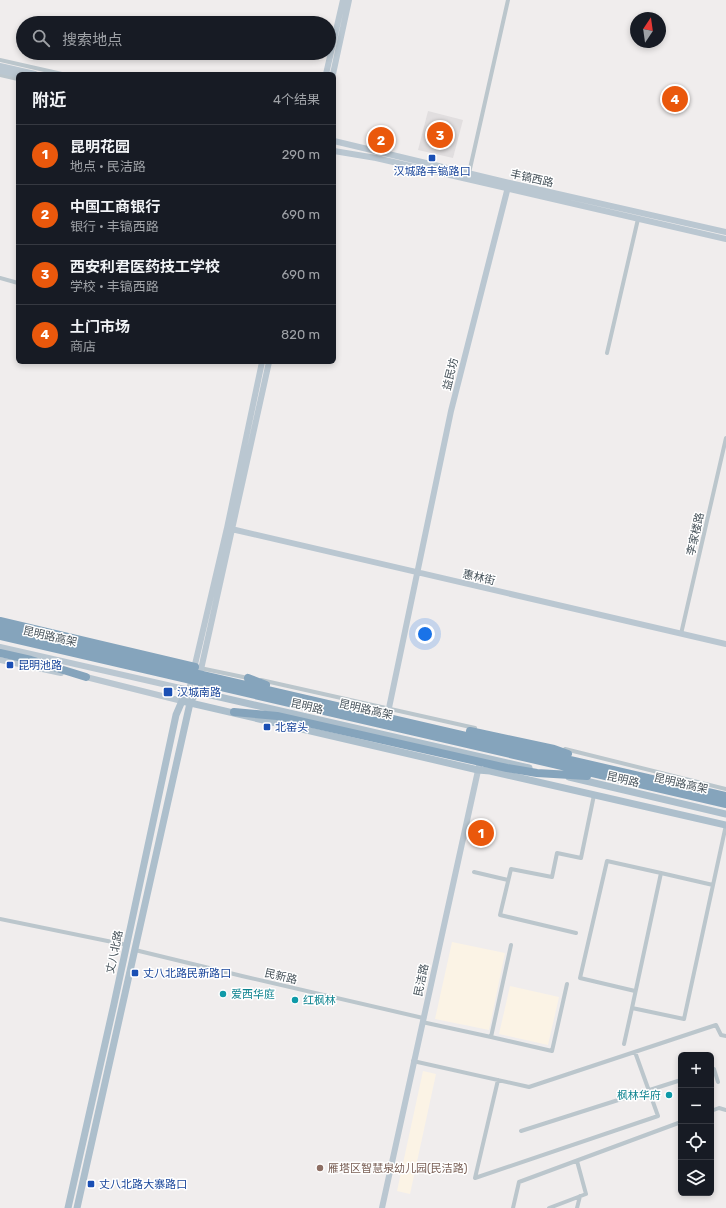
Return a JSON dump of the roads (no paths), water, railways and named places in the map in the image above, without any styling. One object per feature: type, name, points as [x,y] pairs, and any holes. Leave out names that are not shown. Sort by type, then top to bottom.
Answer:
[{"type":"highway","points":[[0,621],[198,668]]},
{"type":"highway","name":"昆明路高架","points":[[0,628],[726,796]]},
{"type":"highway","name":"昆明路高架","points":[[0,636],[726,804]]},
{"type":"highway","points":[[0,653],[31,660],[86,677]]},
{"type":"highway","points":[[248,678],[272,687],[554,749],[595,765]]},
{"type":"highway","points":[[234,712],[277,716],[514,769],[537,773],[613,778]]},
{"type":"main road","points":[[336,30],[343,0]]},
{"type":"main road","points":[[333,72],[349,0]]},
{"type":"main road","points":[[326,72],[329,60]]},
{"type":"main road","points":[[0,66],[26,72]]},
{"type":"main road","points":[[0,71],[16,75]]},
{"type":"main road","name":"丰镐西路","points":[[336,141],[469,173],[508,185],[638,219],[726,238]]},
{"type":"main road","name":"丰镐西路","points":[[336,151],[508,185],[726,232]]},
{"type":"main road","name":"益民坊","points":[[390,708],[451,411],[508,185]]},
{"type":"main road","points":[[230,529],[262,364]]},
{"type":"main road","points":[[193,691],[269,364]]},
{"type":"main road","name":"惠林街","points":[[230,529],[726,644]]},
{"type":"main road","name":"昆明路","points":[[0,647],[384,734],[726,814]]},
{"type":"main road","name":"昆明路","points":[[0,660],[86,677],[234,712],[277,724],[726,825]]},
{"type":"main road","name":"丈八北路","points":[[68,1208],[127,945],[176,715],[182,700],[193,691]]},
{"type":"main road","name":"丈八北路","points":[[77,1208],[193,691]]},
{"type":"main road","name":"民洁路","points":[[382,1208],[413,1061],[481,757]]},
{"type":"street","points":[[469,173],[508,0]]},
{"type":"street","points":[[0,60],[53,72]]},
{"type":"street","points":[[0,75],[16,79]]},
{"type":"street","points":[[607,353],[638,219]]},
{"type":"street","points":[[0,278],[16,282]]},
{"type":"street","name":"李家楼路","points":[[681,634],[726,438]]},
{"type":"street","name":"昆明路","points":[[198,668],[263,680],[390,708],[726,789]]},
{"type":"street","points":[[384,734],[390,708]]},
{"type":"street","points":[[576,933],[500,915],[511,869],[552,877],[557,853],[581,858],[594,795]]},
{"type":"street","points":[[632,1008],[684,1019],[726,825]]},
{"type":"street","points":[[635,991],[580,978],[607,861],[712,886]]},
{"type":"street","points":[[474,872],[508,880]]},
{"type":"street","points":[[624,1044],[661,873]]},
{"type":"street","points":[[0,919],[127,945]]},
{"type":"street","points":[[491,1037],[511,946]]},
{"type":"street","name":"民新路","points":[[135,950],[552,1051],[567,984]]},
{"type":"street","points":[[413,1061],[529,1087],[716,1025],[721,1035],[726,1036]]},
{"type":"street","points":[[498,1080],[475,1178],[658,1116],[635,1052]]},
{"type":"street","points":[[714,1070],[718,1082]]},
{"type":"street","points":[[521,1131],[678,1081]]},
{"type":"street","points":[[714,1110],[719,1108],[726,1110]]},
{"type":"street","points":[[513,1208],[519,1182],[678,1123]]},
{"type":"street","points":[[549,1208],[586,1194],[577,1161]]},
{"type":"street","points":[[577,1208],[580,1196]]},
{"type":"place","name":"土门市场","points":[[675,99]]},
{"type":"place","name":"西安利君医药技工学校","points":[[440,135]]},
{"type":"place","name":"中国工商银行","points":[[381,140]]},
{"type":"place","name":"汉城路丰镐路口","points":[[432,158]]},
{"type":"place","name":"昆明池路","points":[[10,665]]},
{"type":"place","name":"汉城南路","points":[[168,692]]},
{"type":"place","name":"北窑头","points":[[267,727]]},
{"type":"place","name":"昆明花园","points":[[481,833]]},
{"type":"place","name":"丈八北路民新路口","points":[[135,973]]},
{"type":"place","name":"爱西华庭","points":[[223,994]]},
{"type":"place","name":"红枫林","points":[[295,1000]]},
{"type":"place","name":"枫林华府","points":[[669,1095]]},
{"type":"place","name":"雁塔区智慧泉幼儿园(民洁路)","points":[[320,1168]]},
{"type":"place","name":"丈八北路大寨路口","points":[[91,1184]]}]
